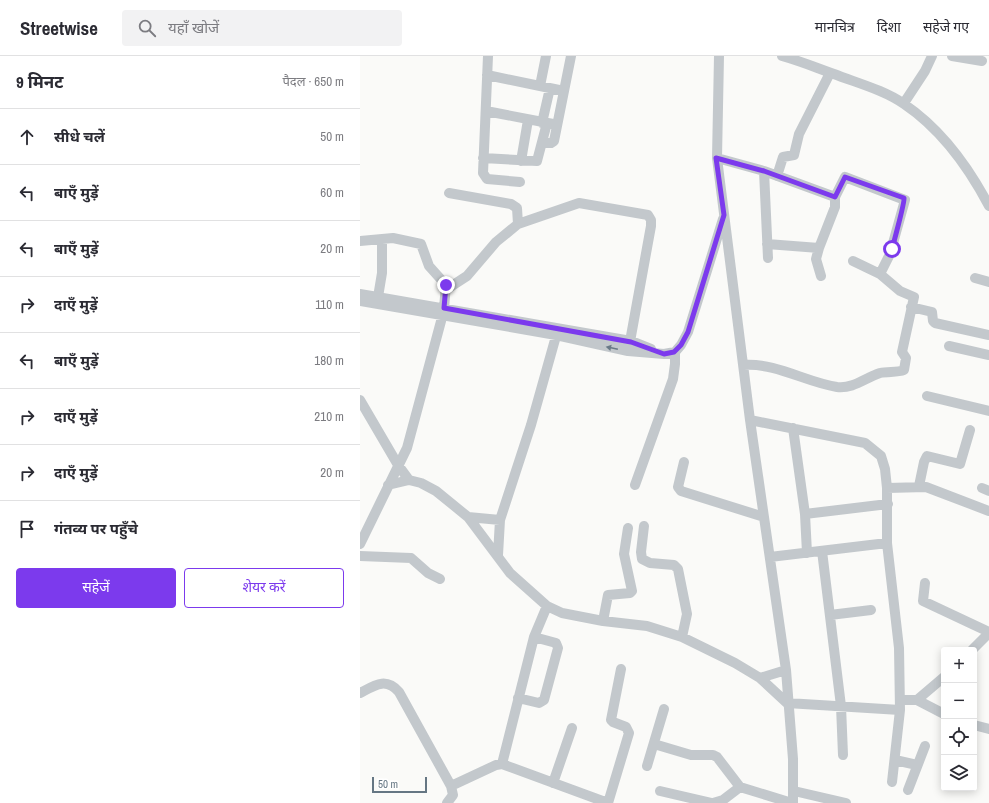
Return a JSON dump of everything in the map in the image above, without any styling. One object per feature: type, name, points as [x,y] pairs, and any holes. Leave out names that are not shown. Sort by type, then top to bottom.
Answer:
[{"type":"street","points":[[488,56],[482,173],[487,178],[520,182]]},
{"type":"street","points":[[483,158],[537,162],[542,143],[544,123],[546,56]]},
{"type":"street","points":[[654,744],[691,755],[717,757],[740,787],[793,803],[793,759],[786,670],[750,420],[744,364],[716,158],[719,56]]},
{"type":"street","points":[[782,56],[872,88],[904,103],[924,119],[958,156],[975,180],[989,206]]},
{"type":"street","points":[[904,103],[925,71],[932,56]]},
{"type":"street","points":[[952,56],[982,61]]},
{"type":"street","points":[[542,143],[552,143],[564,91],[568,57]]},
{"type":"street","points":[[777,176],[783,157],[794,155],[799,134],[830,73]]},
{"type":"street","points":[[487,75],[564,91]]},
{"type":"street","points":[[486,112],[557,125]]},
{"type":"street","points":[[520,161],[528,120]]},
{"type":"street","points":[[716,158],[764,171],[835,197]]},
{"type":"street","points":[[764,171],[768,258]]},
{"type":"street","points":[[821,276],[816,259],[818,248],[835,207],[835,197],[845,177],[905,200],[890,254],[880,274]]},
{"type":"street","points":[[449,193],[515,206],[518,224]]},
{"type":"street","points":[[447,289],[467,276],[496,242],[518,224],[579,203],[648,215],[651,220],[651,226],[630,346]]},
{"type":"street","points":[[360,294],[670,353],[681,345],[688,332],[724,215]]},
{"type":"street","points":[[360,241],[392,238],[421,244],[429,266],[442,280],[447,289],[444,311],[408,448],[398,465],[360,544]]},
{"type":"street","points":[[378,297],[382,273],[382,239]]},
{"type":"street","points":[[767,244],[818,248]]},
{"type":"street","points":[[744,364],[766,365],[829,385],[842,387],[855,385],[879,374],[902,371],[906,369],[906,358],[902,352],[914,299],[913,296],[900,291],[880,274],[853,261]]},
{"type":"street","points":[[975,278],[989,282]]},
{"type":"street","points":[[360,301],[444,311]]},
{"type":"street","points":[[911,307],[932,312],[933,321],[935,323],[989,335]]},
{"type":"street","points":[[498,554],[500,520],[531,425],[557,332]]},
{"type":"street","points":[[949,346],[989,355]]},
{"type":"street","points":[[635,485],[673,379],[675,364],[670,353]]},
{"type":"street","points":[[927,396],[989,411]]},
{"type":"street","points":[[360,400],[398,465],[409,480]]},
{"type":"street","points":[[750,420],[865,443],[874,448],[881,456],[887,488],[887,543],[899,648],[900,705],[892,782]]},
{"type":"street","points":[[793,428],[804,514],[807,553]]},
{"type":"street","points":[[919,486],[924,462],[927,456],[960,464],[970,430]]},
{"type":"street","points":[[684,462],[678,487],[681,491],[764,517]]},
{"type":"street","points":[[388,485],[409,480],[421,483],[436,491],[468,517],[498,554],[510,573],[547,606],[562,613],[603,621],[647,626],[682,637],[736,663],[760,678],[788,704],[841,706],[900,705],[917,700],[941,680]]},
{"type":"street","points":[[887,488],[919,486],[989,511]]},
{"type":"street","points":[[804,514],[888,504]]},
{"type":"street","points":[[468,517],[500,520]]},
{"type":"street","points":[[644,526],[641,552],[642,559],[650,563],[674,565],[678,569],[687,614],[682,637]]},
{"type":"street","points":[[603,621],[608,595],[630,593],[632,591],[624,554],[628,528]]},
{"type":"street","points":[[770,557],[887,543]]},
{"type":"street","points":[[822,551],[841,706],[843,755]]},
{"type":"street","points":[[360,556],[411,558],[428,572],[440,579]]},
{"type":"street","points":[[925,583],[923,601],[989,632],[975,647]]},
{"type":"street","points":[[502,764],[534,637],[547,606]]},
{"type":"street","points":[[830,615],[871,610]]},
{"type":"street","points":[[518,698],[539,703],[544,700],[556,656],[558,648],[556,643],[534,637]]},
{"type":"street","points":[[451,786],[496,764],[502,764],[608,803],[629,733],[626,727],[611,720],[621,669]]},
{"type":"street","points":[[760,678],[786,670]]},
{"type":"street","points":[[360,693],[382,683],[389,684],[395,688],[451,786],[453,795],[447,803]]},
{"type":"street","points":[[917,700],[941,712]]},
{"type":"street","points":[[647,766],[664,709]]},
{"type":"street","points":[[977,725],[989,730]]},
{"type":"street","points":[[553,783],[572,728]]},
{"type":"street","points":[[908,790],[925,746]]},
{"type":"street","points":[[895,760],[917,765]]},
{"type":"street","points":[[660,791],[713,803],[724,800],[740,787]]},
{"type":"street","points":[[794,791],[846,803]]},
{"type":"route","points":[[446,285],[447,289],[444,308],[631,342],[664,354],[674,352],[681,345],[688,332],[724,215],[716,158],[764,171],[831,194],[835,197],[843,178],[847,177],[904,198],[905,203],[899,218],[892,249]]}]
